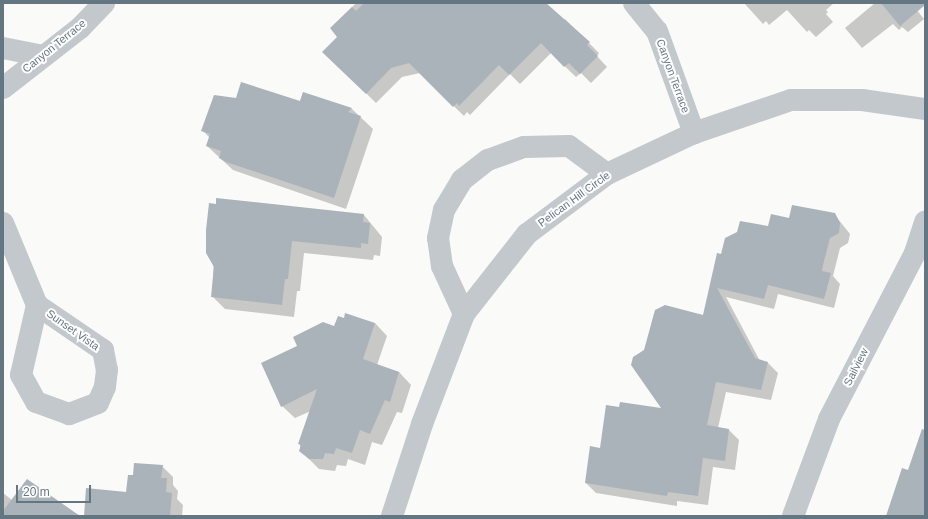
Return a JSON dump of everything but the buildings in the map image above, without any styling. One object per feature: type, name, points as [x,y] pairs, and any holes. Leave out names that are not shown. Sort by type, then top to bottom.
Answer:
[{"type":"street","name":"Canyon Terrace","points":[[3,88],[80,28],[104,3]]},
{"type":"street","name":"Canyon Terrace","points":[[634,3],[657,31],[694,133]]},
{"type":"street","points":[[3,48],[43,56]]},
{"type":"street","name":"Pelican Hill Circle","points":[[392,516],[422,424],[464,314],[526,234],[607,174],[694,133],[791,100],[862,100],[925,108]]},
{"type":"street","points":[[464,314],[442,266],[438,238],[444,210],[462,180],[488,160],[524,147],[569,146],[607,174]]},
{"type":"street","name":"Sailview","points":[[793,516],[829,419],[915,253],[925,222]]},
{"type":"street","name":"Sunset Vista","points":[[3,223],[37,305],[103,350],[107,370],[106,387],[98,403],[69,414],[36,402],[21,375],[37,305]]}]
